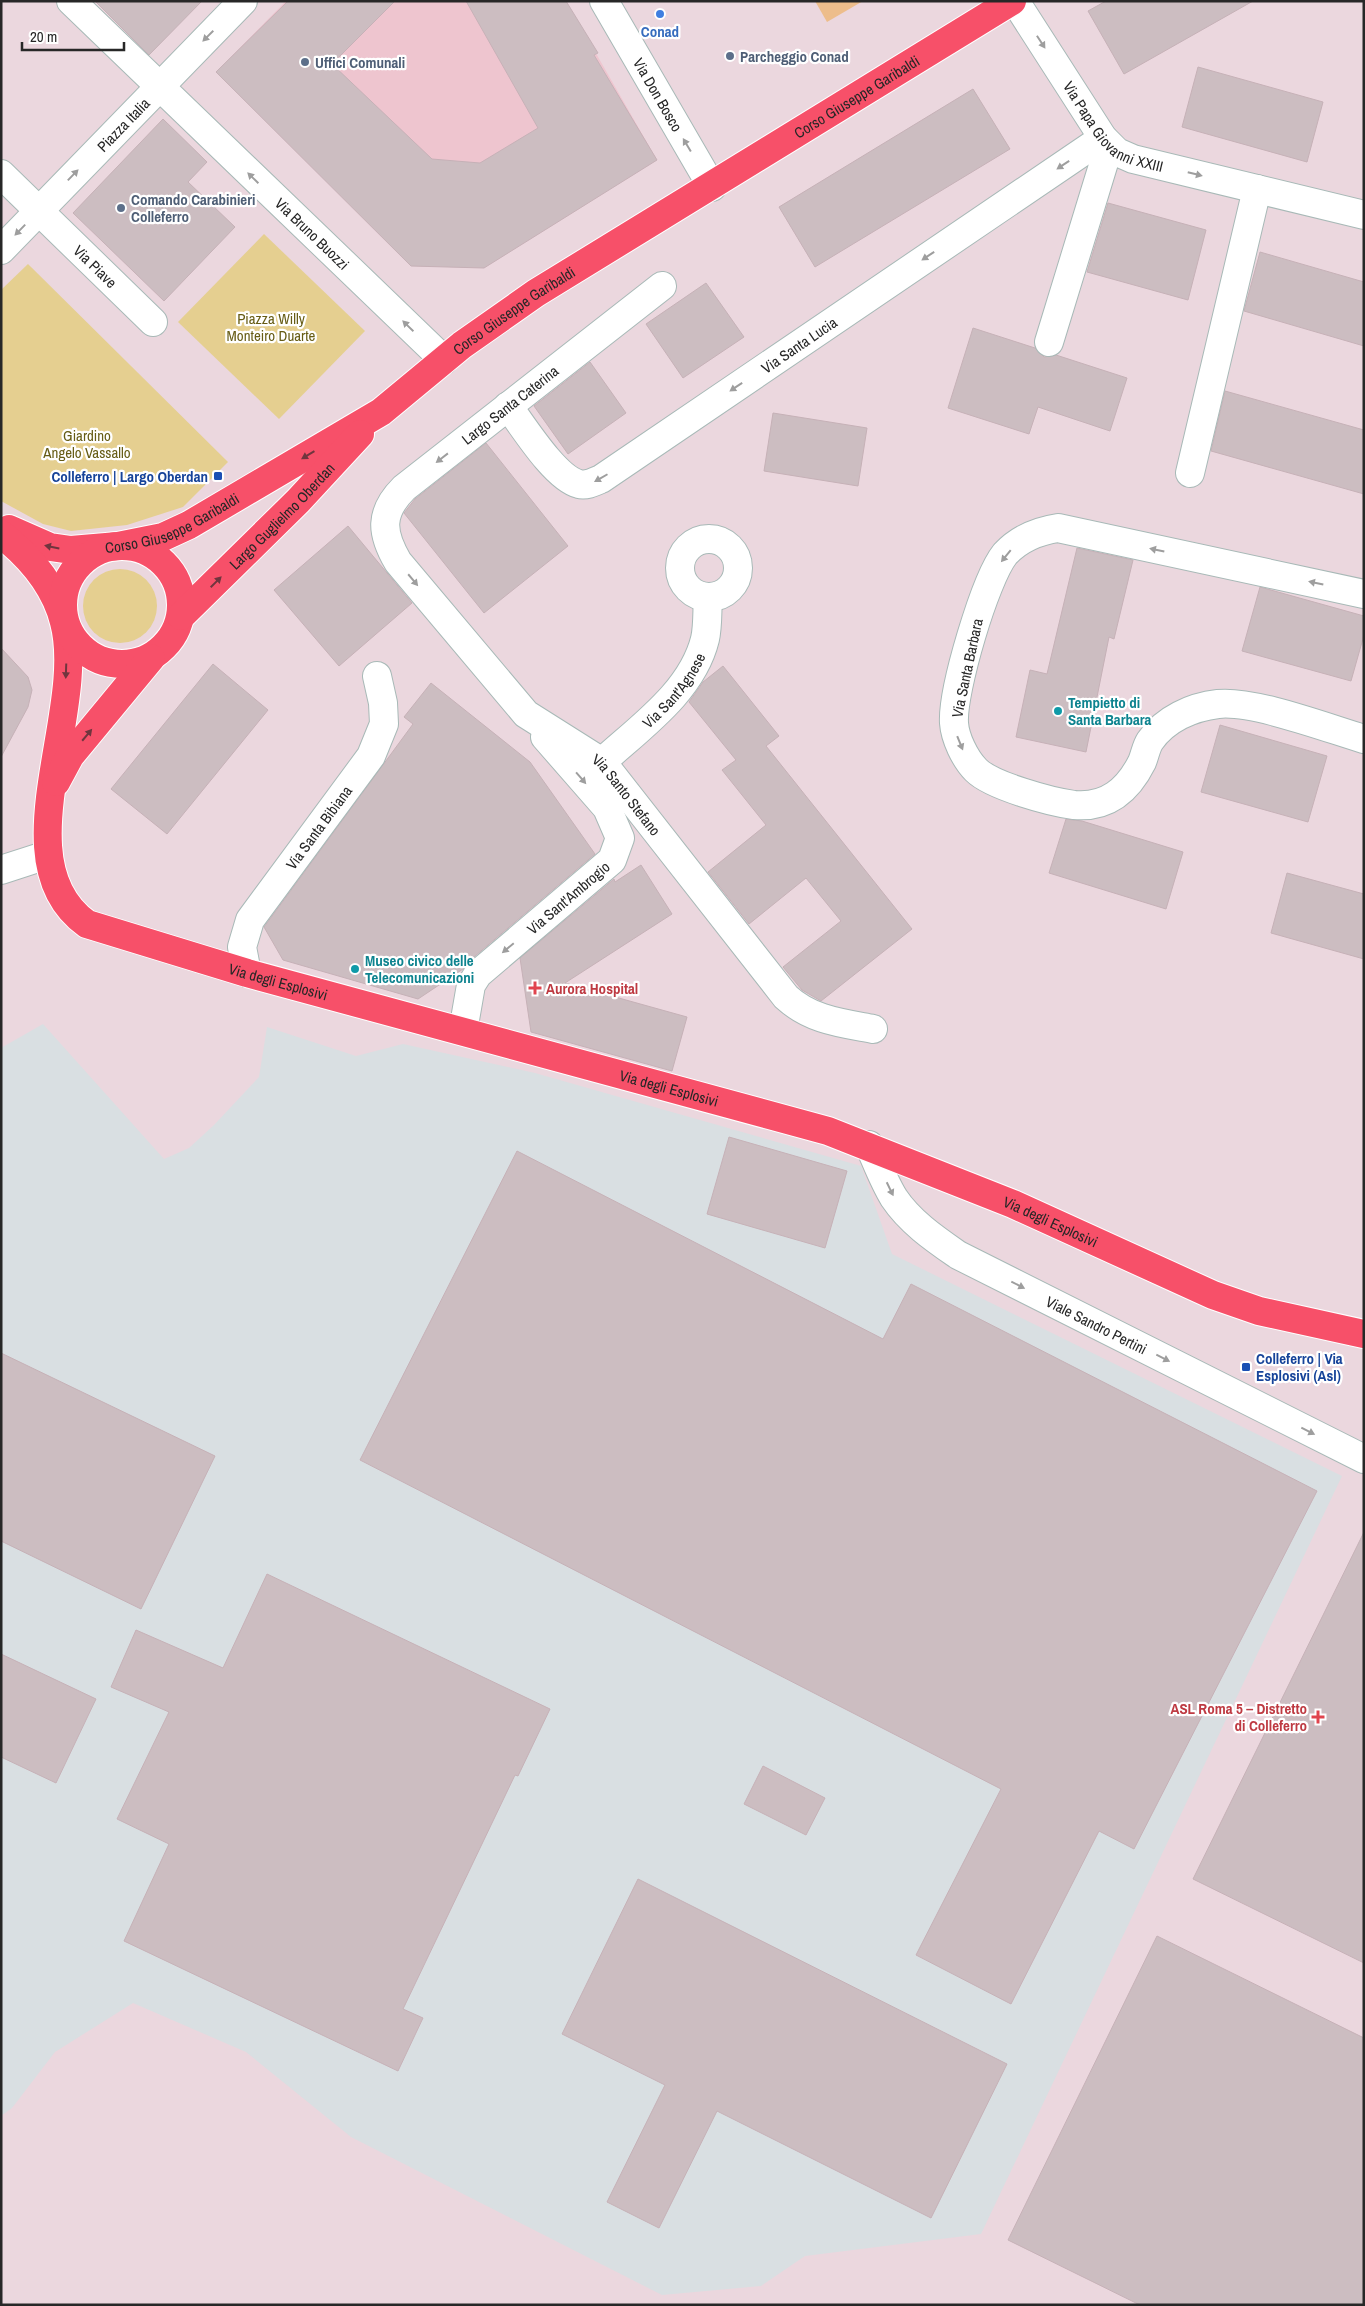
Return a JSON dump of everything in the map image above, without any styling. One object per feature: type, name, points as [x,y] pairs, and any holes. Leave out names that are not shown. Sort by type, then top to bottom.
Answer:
[{"type":"main road","name":"Corso Giuseppe Garibaldi","points":[[1,524],[27,538],[50,547],[71,550],[118,546],[163,536],[189,525],[381,412],[444,360],[536,294],[1013,1]]},
{"type":"main road","name":"Largo Guglielmo Oberdan","points":[[181,616],[181,595],[178,584],[166,565],[154,555],[139,548],[118,546],[100,550],[85,558],[73,571],[65,587],[62,605],[64,622],[72,639],[84,652],[100,661],[117,665],[135,664],[151,658],[170,640],[181,616],[298,501],[381,412]]},
{"type":"main road","points":[[1,534],[27,556],[36,568],[52,595],[64,622]]},
{"type":"main road","name":"Via degli Esplosivi","points":[[64,622],[67,653],[65,688],[43,806],[44,856],[61,899],[76,916],[87,924],[247,974],[805,1124],[869,1146],[1013,1204],[1213,1295],[1259,1311],[1364,1334]]},
{"type":"main road","name":"Via degli Esplosivi","points":[[43,806],[70,756],[151,658]]},
{"type":"street","name":"Piazza Italia","points":[[1,250],[158,87],[71,1]]},
{"type":"street","points":[[158,87],[243,1]]},
{"type":"street","name":"Via Don Bosco","points":[[604,1],[712,187]]},
{"type":"street","name":"Via Papa Giovanni XXIII","points":[[1013,1],[1106,142],[1117,152],[1133,160],[1364,215]]},
{"type":"street","name":"Via Bruno Buozzi","points":[[158,87],[444,360]]},
{"type":"street","points":[[1049,342],[1106,142]]},
{"type":"street","name":"Via Santa Lucia","points":[[508,406],[559,471],[571,481],[580,485],[590,484],[601,479],[1106,142]]},
{"type":"street","points":[[1,174],[39,210]]},
{"type":"street","points":[[1190,473],[1257,189]]},
{"type":"street","name":"Via Piave","points":[[39,210],[153,322]]},
{"type":"street","name":"Largo Santa Caterina","points":[[387,540],[385,518],[393,499],[404,488],[662,286]]},
{"type":"street","name":"Via Santa Barbara","points":[[1364,594],[1058,528],[1044,530],[1031,535],[1005,555],[987,585],[960,684],[954,723],[964,753],[975,769],[999,786],[1073,804],[1090,805],[1110,800],[1128,786],[1150,742],[1157,733],[1186,712],[1202,707],[1220,704],[1249,706],[1364,739]]},
{"type":"street","name":"Via Santo Stefano","points":[[387,540],[398,562],[526,714],[602,762],[786,997],[805,1011],[826,1020],[873,1029]]},
{"type":"street","name":"Via Sant'Agnese","points":[[602,762],[667,702],[696,663],[706,638],[708,597]]},
{"type":"street","name":"Via Santa Bibiana","points":[[247,974],[242,947],[246,928],[250,920],[354,781],[378,743],[384,718],[377,676]]},
{"type":"street","name":"Via Sant'Ambrogio","points":[[463,1031],[471,985],[478,974],[612,860],[620,838],[606,808],[526,714]]},
{"type":"street","points":[[1,870],[44,856]]},
{"type":"street","name":"Viale Sandro Pertini","points":[[869,1146],[894,1197],[901,1207],[920,1227],[958,1254],[1364,1459]]},
{"type":"shaded area","points":[[286,1],[566,1],[657,160],[484,268],[411,266],[216,72]]},
{"type":"shaded area","points":[[815,1],[863,1],[827,22]]},
{"type":"shaded area","points":[[43,1024],[164,1159],[189,1148],[214,1125],[259,1077],[267,1027],[356,1056],[403,1044],[535,1073],[861,1166],[892,1254],[1342,1476],[981,2234],[805,2256],[761,2286],[662,2295],[351,2137],[246,2052],[133,2003],[55,2052],[12,2108],[1,2116],[1,1048]]},
{"type":"green space","name":"Piazza Willy Monteiro Duarte","points":[[264,234],[365,331],[279,419],[178,322]]},
{"type":"green space","name":"Giardino Angelo Vassallo","points":[[28,264],[228,462],[183,507],[127,525],[71,531],[43,524],[1,501],[1,290]]},
{"type":"green space","points":[[120,569],[141,575],[151,585],[157,606],[151,627],[141,637],[120,643],[99,637],[89,627],[83,606],[89,585],[99,575]]},
{"type":"building","points":[[95,1],[202,1],[149,55]]},
{"type":"building","points":[[288,1],[395,1],[332,64],[432,159],[480,163],[538,128],[466,1],[566,1],[598,53],[594,55],[657,160],[484,268],[411,266],[216,72]]},
{"type":"building","points":[[1106,1],[1253,1],[1124,74],[1088,11]]},
{"type":"building","points":[[1198,67],[1323,102],[1307,162],[1182,127]]},
{"type":"building","points":[[973,89],[1010,149],[815,267],[779,207]]},
{"type":"building","name":"Comando Carabinieri Colleferro","points":[[163,119],[207,162],[188,182],[235,227],[164,301],[73,213]]},
{"type":"building","points":[[1108,203],[1206,230],[1188,300],[1087,272]]},
{"type":"building","points":[[1260,252],[1364,282],[1364,346],[1244,311]]},
{"type":"building","points":[[706,283],[744,337],[683,378],[646,324]]},
{"type":"building","points":[[973,328],[1035,348],[1044,357],[1056,355],[1127,378],[1110,431],[1038,407],[1029,434],[948,408]]},
{"type":"building","points":[[590,362],[626,413],[568,454],[534,406]]},
{"type":"building","points":[[1225,391],[1364,430],[1364,494],[1211,451]]},
{"type":"building","points":[[773,413],[867,428],[858,486],[764,471]]},
{"type":"building","points":[[486,443],[568,546],[484,613],[404,513],[415,499]]},
{"type":"building","points":[[348,526],[412,603],[339,666],[274,590]]},
{"type":"building","points":[[1077,548],[1133,560],[1114,639],[1109,637],[1086,752],[1016,737],[1030,670],[1047,674]]},
{"type":"building","points":[[1260,587],[1364,616],[1364,635],[1351,681],[1242,651]]},
{"type":"building","points":[[1,648],[28,677],[32,690],[28,707],[1,757]]},
{"type":"building","points":[[213,664],[268,710],[167,834],[111,789]]},
{"type":"building","points":[[723,666],[779,736],[766,746],[912,929],[821,1001],[802,990],[783,967],[841,921],[806,878],[749,924],[708,872],[766,825],[722,770],[736,760],[689,702],[703,682]]},
{"type":"building","points":[[431,683],[530,762],[595,854],[468,962],[463,969],[418,999],[283,960],[264,927],[413,724],[404,717]]},
{"type":"building","points":[[1220,725],[1327,756],[1308,822],[1201,792]]},
{"type":"building","points":[[1066,819],[1082,821],[1183,852],[1166,909],[1049,873]]},
{"type":"building","points":[[641,865],[672,914],[565,983],[687,1017],[672,1071],[531,1032],[520,958],[614,879],[615,882]]},
{"type":"building","points":[[1287,873],[1364,894],[1364,959],[1271,933]]},
{"type":"building","points":[[729,1137],[847,1171],[825,1248],[707,1214]]},
{"type":"building","points":[[517,1151],[883,1339],[911,1284],[1317,1491],[1134,1849],[1099,1831],[1011,2004],[916,1955],[1001,1789],[360,1460]]},
{"type":"building","points":[[1,1353],[215,1456],[141,1609],[1,1541]]},
{"type":"building","name":"ASL Roma 5 – Distretto di Colleferro","points":[[1364,1532],[1364,1963],[1193,1879]]},
{"type":"building","points":[[267,1574],[550,1709],[518,1776],[515,1775],[403,2009],[423,2018],[398,2071],[124,1941],[169,1844],[117,1819],[169,1712],[111,1687],[136,1630],[223,1668]]},
{"type":"building","points":[[1,1654],[96,1699],[56,1783],[1,1757]]},
{"type":"building","points":[[763,1766],[825,1798],[806,1835],[744,1804]]},
{"type":"building","points":[[638,1879],[1007,2064],[931,2218],[717,2111],[659,2228],[607,2202],[665,2085],[562,2034]]},
{"type":"building","points":[[1157,1936],[1364,2038],[1364,2305],[1140,2305],[1008,2240]]},
{"type":"place","name":"Conad","points":[[660,14]]},
{"type":"place","name":"Parcheggio Conad","points":[[730,56]]},
{"type":"place","name":"Uffici Comunali","points":[[305,62]]},
{"type":"place","name":"Comando Carabinieri Colleferro","points":[[121,208]]},
{"type":"place","name":"Colleferro | Largo Oberdan","points":[[218,476]]},
{"type":"place","name":"Tempietto di Santa Barbara","points":[[1058,711]]},
{"type":"place","name":"Museo civico delle Telecomunicazioni","points":[[355,969]]},
{"type":"place","name":"Aurora Hospital","points":[[535,988]]},
{"type":"place","name":"Colleferro | Via Esplosivi (Asl)","points":[[1246,1367]]},
{"type":"place","name":"ASL Roma 5 – Distretto di Colleferro","points":[[1318,1717]]}]
